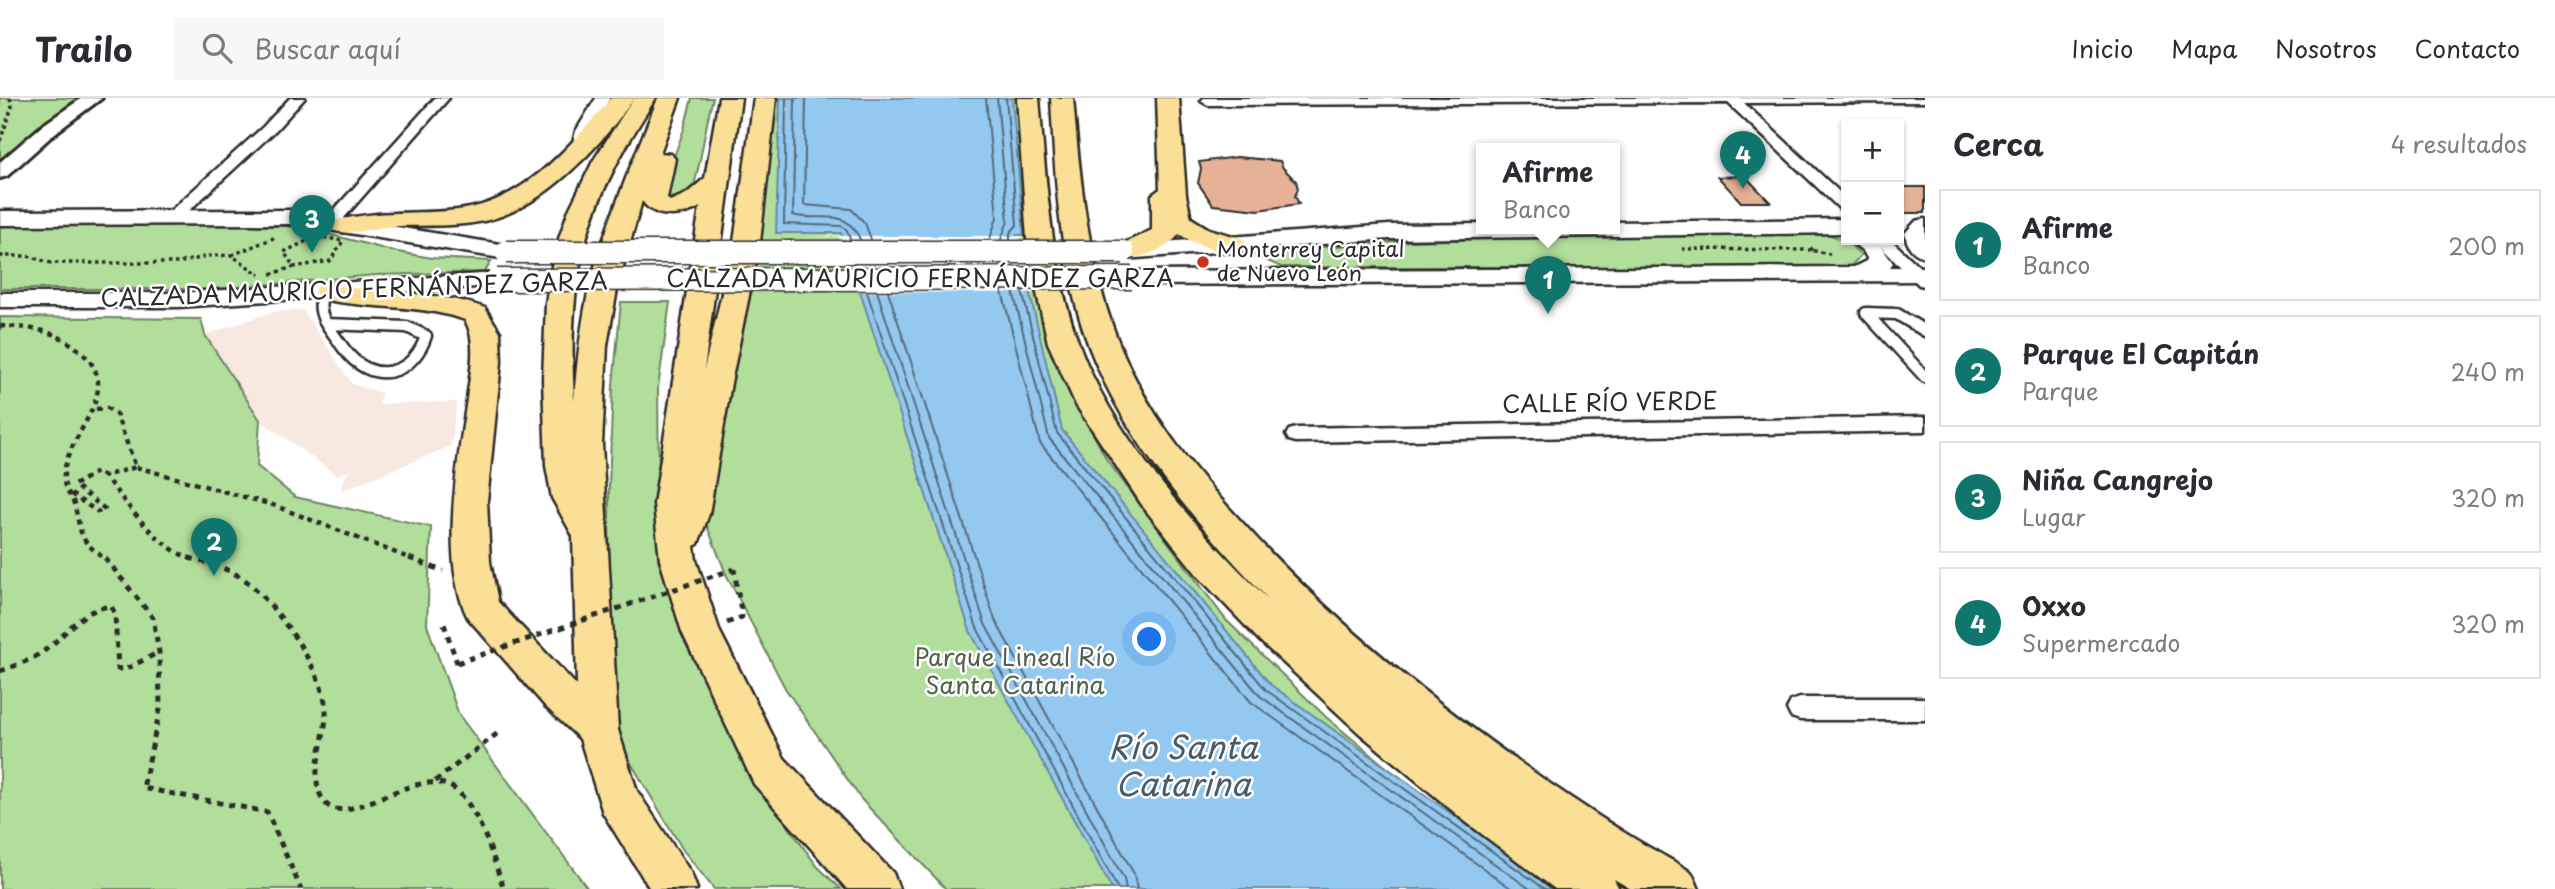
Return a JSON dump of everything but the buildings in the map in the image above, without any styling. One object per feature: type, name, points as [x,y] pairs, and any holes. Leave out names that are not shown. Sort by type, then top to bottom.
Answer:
[{"type":"highway","points":[[1028,98],[1037,218],[1063,344],[1096,414],[1152,495],[1202,558],[1269,626],[1340,691],[1435,772],[1546,857],[1595,889]]},
{"type":"highway","points":[[1062,98],[1068,168],[1092,306],[1104,346],[1124,391],[1158,445],[1207,507],[1297,606],[1405,704],[1571,824],[1675,889]]},
{"type":"highway","points":[[1068,168],[1078,136],[1079,98]]},
{"type":"highway","points":[[1126,252],[1164,237],[1168,230],[1156,98]]},
{"type":"highway","points":[[1168,98],[1173,195],[1179,222],[1199,235],[1233,245]]},
{"type":"main road","points":[[325,229],[370,219],[471,217],[501,210],[527,195],[579,146],[623,98]]},
{"type":"main road","points":[[404,218],[434,224],[469,225],[488,223],[521,213],[551,195],[639,98]]},
{"type":"main road","points":[[590,537],[572,508],[565,487],[558,385],[561,300],[571,241],[581,211],[616,142],[645,98]]},
{"type":"main road","points":[[670,98],[670,127],[654,200],[667,207],[685,205],[696,200],[716,181]]},
{"type":"main road","points":[[670,98],[629,204],[604,284],[593,345],[586,444],[598,730],[618,799],[675,889]]},
{"type":"main road","points":[[730,98],[671,504],[677,561],[701,632],[769,771],[877,889]]},
{"type":"main road","points":[[677,561],[692,514],[716,383],[747,242],[765,98]]},
{"type":"main road","name":"CALZADA MAURICIO FERNÁNDEZ GARZA","points":[[0,218],[258,215],[294,217],[325,229],[506,252],[1126,252],[1390,232],[1476,233]]},
{"type":"main road","points":[[1904,226],[1925,226]]},
{"type":"main road","points":[[1925,226],[1916,233],[1918,243],[1925,250]]},
{"type":"main road","name":"CALZADA MAURICIO FERNÁNDEZ GARZA","points":[[1603,234],[1816,236],[1841,228]]},
{"type":"main road","points":[[1816,236],[1841,244]]},
{"type":"main road","points":[[1859,274],[1881,263],[1869,245]]},
{"type":"main road","name":"CALZADA MAURICIO FERNÁNDEZ GARZA","points":[[0,300],[177,300],[497,281],[1859,274],[1923,276]]},
{"type":"main road","points":[[325,292],[360,299],[439,302],[475,314],[481,323],[486,332],[486,362],[470,501],[472,562],[481,608],[560,695],[598,730]]},
{"type":"street","points":[[0,172],[49,129],[93,98]]},
{"type":"street","points":[[174,216],[268,130],[298,98]]},
{"type":"street","points":[[325,229],[397,152],[442,98]]},
{"type":"street","points":[[579,146],[583,131],[603,98]]},
{"type":"street","points":[[1208,102],[1925,98]]},
{"type":"street","points":[[1731,99],[1841,201]]},
{"type":"street","points":[[1888,245],[1923,276]]},
{"type":"street","name":"CALLE RÍO VERDE","points":[[1296,435],[1925,424]]},
{"type":"street","points":[[1800,709],[1925,709]]},
{"type":"lane","points":[[325,292],[320,309],[327,324],[355,361],[383,375],[406,369],[423,349],[426,336],[407,327],[327,324]]},
{"type":"lane","points":[[1925,331],[1908,316],[1887,310],[1866,313],[1925,377]]},
{"type":"path","points":[[0,141],[12,107],[10,98]]},
{"type":"path","points":[[231,255],[262,277],[294,267],[330,261],[343,241],[325,229],[284,252],[294,267]]},
{"type":"path","points":[[0,256],[28,256],[51,263],[178,263],[209,256],[231,255],[279,236]]},
{"type":"path","points":[[1811,250],[1816,236]]},
{"type":"path","points":[[1679,249],[1811,250],[1843,245]]},
{"type":"path","points":[[0,326],[26,327],[64,337],[92,361],[99,380],[97,397],[66,460],[64,479],[85,541],[105,558],[153,618],[159,652],[160,709],[144,789],[267,812],[301,889]]},
{"type":"path","points":[[96,409],[107,408],[116,414],[136,467]]},
{"type":"path","points":[[104,475],[136,467],[272,505],[451,574]]},
{"type":"path","points":[[64,479],[72,495],[98,512],[105,509],[74,485],[97,472],[104,475],[162,541],[181,556],[216,565],[250,584],[295,637],[312,666],[326,710],[317,783],[323,801],[335,809],[350,809],[435,780],[498,733]]},
{"type":"path","points":[[443,624],[457,663],[734,569],[742,617]]},
{"type":"path","points":[[0,671],[27,663],[51,645],[85,612],[104,606],[111,606],[118,624],[113,654],[118,669],[126,669],[159,652]]},
{"type":"path","points":[[435,780],[462,795],[481,827],[504,889]]},
{"type":"shaded area","points":[[303,310],[352,384],[382,393],[378,404],[457,402],[451,446],[340,491],[348,471],[337,475],[260,420],[205,335],[272,312]]},
{"type":"green space","points":[[0,98],[82,98],[43,126],[0,163]]},
{"type":"green space","points":[[692,98],[713,98],[698,169],[692,192],[681,197],[669,197],[661,193]]},
{"type":"green space","name":"Parque Lineal Río Santa Catarina","points":[[758,98],[1020,98],[1037,294],[1051,354],[1107,460],[1226,620],[1326,717],[1522,880],[1537,889],[946,889],[861,799],[785,688],[727,576],[703,516]]},
{"type":"green space","points":[[0,223],[272,224],[310,229],[392,251],[432,258],[491,261],[485,272],[376,275],[214,289],[0,289]]},
{"type":"green space","points":[[1822,232],[1841,239],[1841,245],[1850,245],[1861,255],[1850,267],[1281,267],[1248,252],[1411,241]]},
{"type":"green space","points":[[621,302],[670,302],[658,388],[659,491],[751,775],[817,866],[841,889],[714,889],[683,850],[619,743],[610,655],[609,487],[613,385]]},
{"type":"green space","points":[[0,317],[201,319],[205,335],[260,420],[257,466],[295,497],[431,527],[427,625],[459,715],[588,889],[0,889]]},
{"type":"water","name":"Río Santa Catarina","points":[[780,98],[1012,98],[1024,235],[1016,235],[1062,430],[1271,685],[1557,889],[1112,889],[970,631],[841,233],[776,233]]},
{"type":"pier","points":[[804,236],[1028,236],[1020,238],[1033,293],[857,292],[839,237]]},
{"type":"place","name":"Oxxo","points":[[1743,189]]},
{"type":"place","name":"Niña Cangrejo","points":[[312,253]]},
{"type":"place","name":"Monterrey Capital de Nuevo León","points":[[1203,262]]},
{"type":"place","name":"Afirme","points":[[1548,314]]},
{"type":"place","name":"Parque El Capitán","points":[[214,576]]}]
